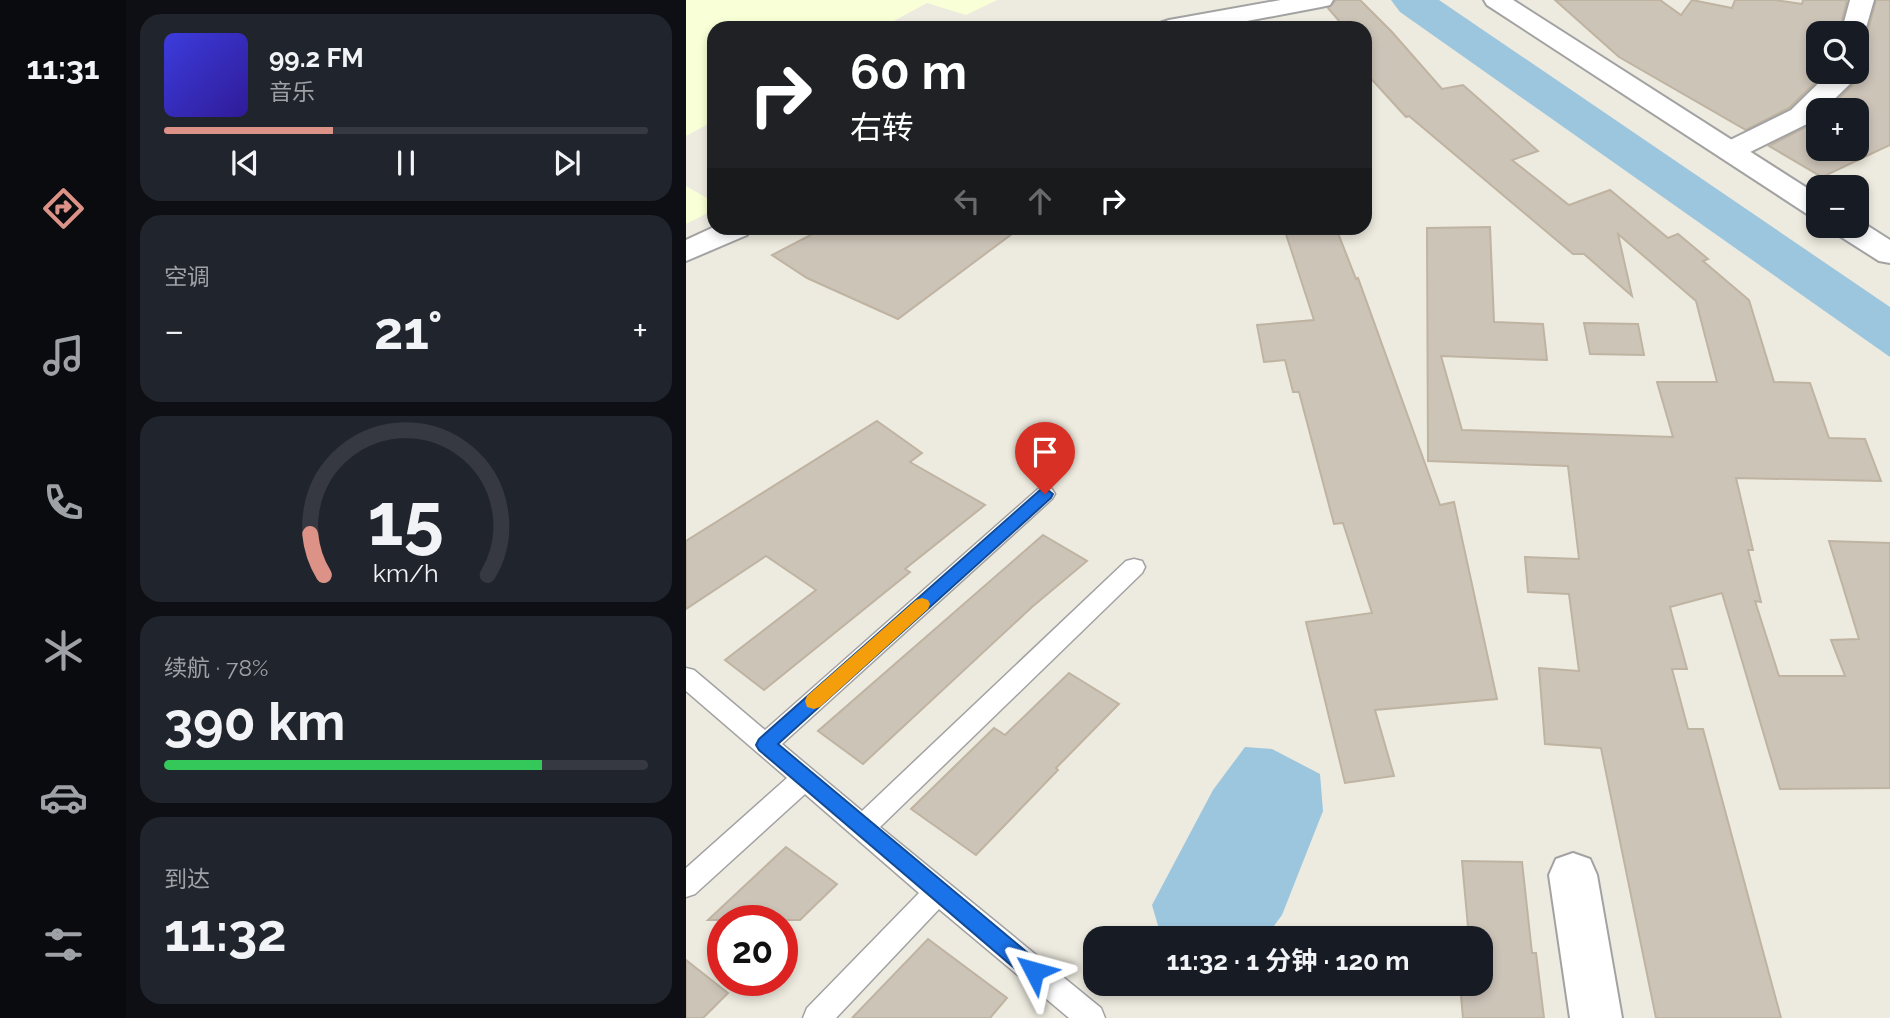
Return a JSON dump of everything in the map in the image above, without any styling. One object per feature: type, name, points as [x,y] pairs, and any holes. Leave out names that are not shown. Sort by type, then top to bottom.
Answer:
[{"type":"street","points":[[1207,21],[1321,0]]},
{"type":"street","points":[[1496,0],[1806,200]]},
{"type":"street","points":[[1859,21],[1868,2]]},
{"type":"street","points":[[1730,151],[1801,116],[1834,84]]},
{"type":"street","points":[[686,252],[721,235]]},
{"type":"street","points":[[1865,238],[1890,254]]},
{"type":"street","points":[[1573,875],[1596,1018]]},
{"type":"lane","points":[[765,745],[1045,494]]},
{"type":"lane","points":[[862,828],[1135,567]]},
{"type":"lane","points":[[686,677],[938,892],[1091,1018]]},
{"type":"lane","points":[[686,885],[805,778]]},
{"type":"lane","points":[[817,1018],[938,892]]},
{"type":"shaded area","points":[[686,0],[997,0],[966,15],[927,3],[894,21],[707,21],[707,125],[686,136]]},
{"type":"shaded area","points":[[686,186],[707,198],[707,214],[686,224]]},
{"type":"water","points":[[1391,0],[1439,0],[1890,307],[1890,357],[1400,12]]},
{"type":"water","points":[[1245,747],[1272,749],[1320,774],[1323,811],[1282,915],[1274,926],[1158,926],[1152,905],[1213,790]]},
{"type":"building","points":[[1336,0],[1360,0],[1442,89],[1463,85],[1538,151],[1512,160],[1569,205],[1610,190],[1668,238],[1678,234],[1708,259],[1703,261],[1749,300],[1774,382],[1810,383],[1829,438],[1865,439],[1881,481],[1736,478],[1753,550],[1748,550],[1761,602],[1755,601],[1779,676],[1845,676],[1831,640],[1859,639],[1829,541],[1890,543],[1890,788],[1780,789],[1722,593],[1670,607],[1687,669],[1672,669],[1688,729],[1703,729],[1781,1018],[1656,1018],[1601,748],[1545,744],[1539,668],[1579,671],[1569,594],[1528,592],[1525,557],[1579,559],[1568,466],[1428,461],[1427,228],[1490,227],[1494,322],[1543,324],[1547,360],[1441,356],[1462,430],[1673,437],[1657,382],[1717,382],[1696,301],[1618,234],[1632,296],[1584,254],[1573,254],[1409,116],[1406,117],[1372,80],[1372,21],[1339,21],[1328,8]]},
{"type":"building","points":[[1555,0],[1660,0],[1681,15],[1692,0],[1732,8],[1735,0],[1775,0],[1802,4],[1803,0],[1847,0],[1842,21],[1806,21],[1806,84],[1814,84],[1789,108],[1746,130],[1619,57]]},
{"type":"building","points":[[1876,0],[1890,0],[1890,145],[1869,155],[1869,98],[1839,98],[1853,84],[1869,84],[1869,27]]},
{"type":"building","points":[[1806,127],[1806,161],[1856,161],[1826,175],[1819,175],[1769,146]]},
{"type":"building","points":[[811,235],[1011,235],[898,319],[807,278],[772,255]]},
{"type":"building","points":[[1286,235],[1339,235],[1356,279],[1358,278],[1440,505],[1454,502],[1497,699],[1375,710],[1394,776],[1345,783],[1306,622],[1372,613],[1343,523],[1334,524],[1299,392],[1293,392],[1285,360],[1264,362],[1257,325],[1314,320]]},
{"type":"building","points":[[1584,323],[1638,324],[1644,355],[1590,354]]},
{"type":"building","points":[[877,421],[922,453],[910,462],[985,505],[905,569],[910,572],[764,690],[725,660],[816,590],[766,556],[686,609],[686,541]]},
{"type":"building","points":[[1043,535],[1087,561],[1032,607],[863,764],[818,731]]},
{"type":"building","points":[[1069,673],[1119,704],[976,855],[911,809],[994,728],[1005,735]]},
{"type":"building","points":[[786,847],[837,884],[800,920],[798,905],[724,905]]},
{"type":"building","points":[[1462,861],[1522,862],[1532,953],[1536,953],[1544,1018],[1463,1018],[1461,996],[1493,996],[1493,926],[1468,926]]},
{"type":"building","points":[[928,939],[1007,998],[990,1018],[852,1018]]},
{"type":"building","points":[[686,960],[707,976],[707,996],[725,996],[703,1018],[686,1018]]},
{"type":"slow traffic","points":[[814,701],[922,604]]},
{"type":"route","points":[[1034,971],[765,745],[1045,494]]}]
